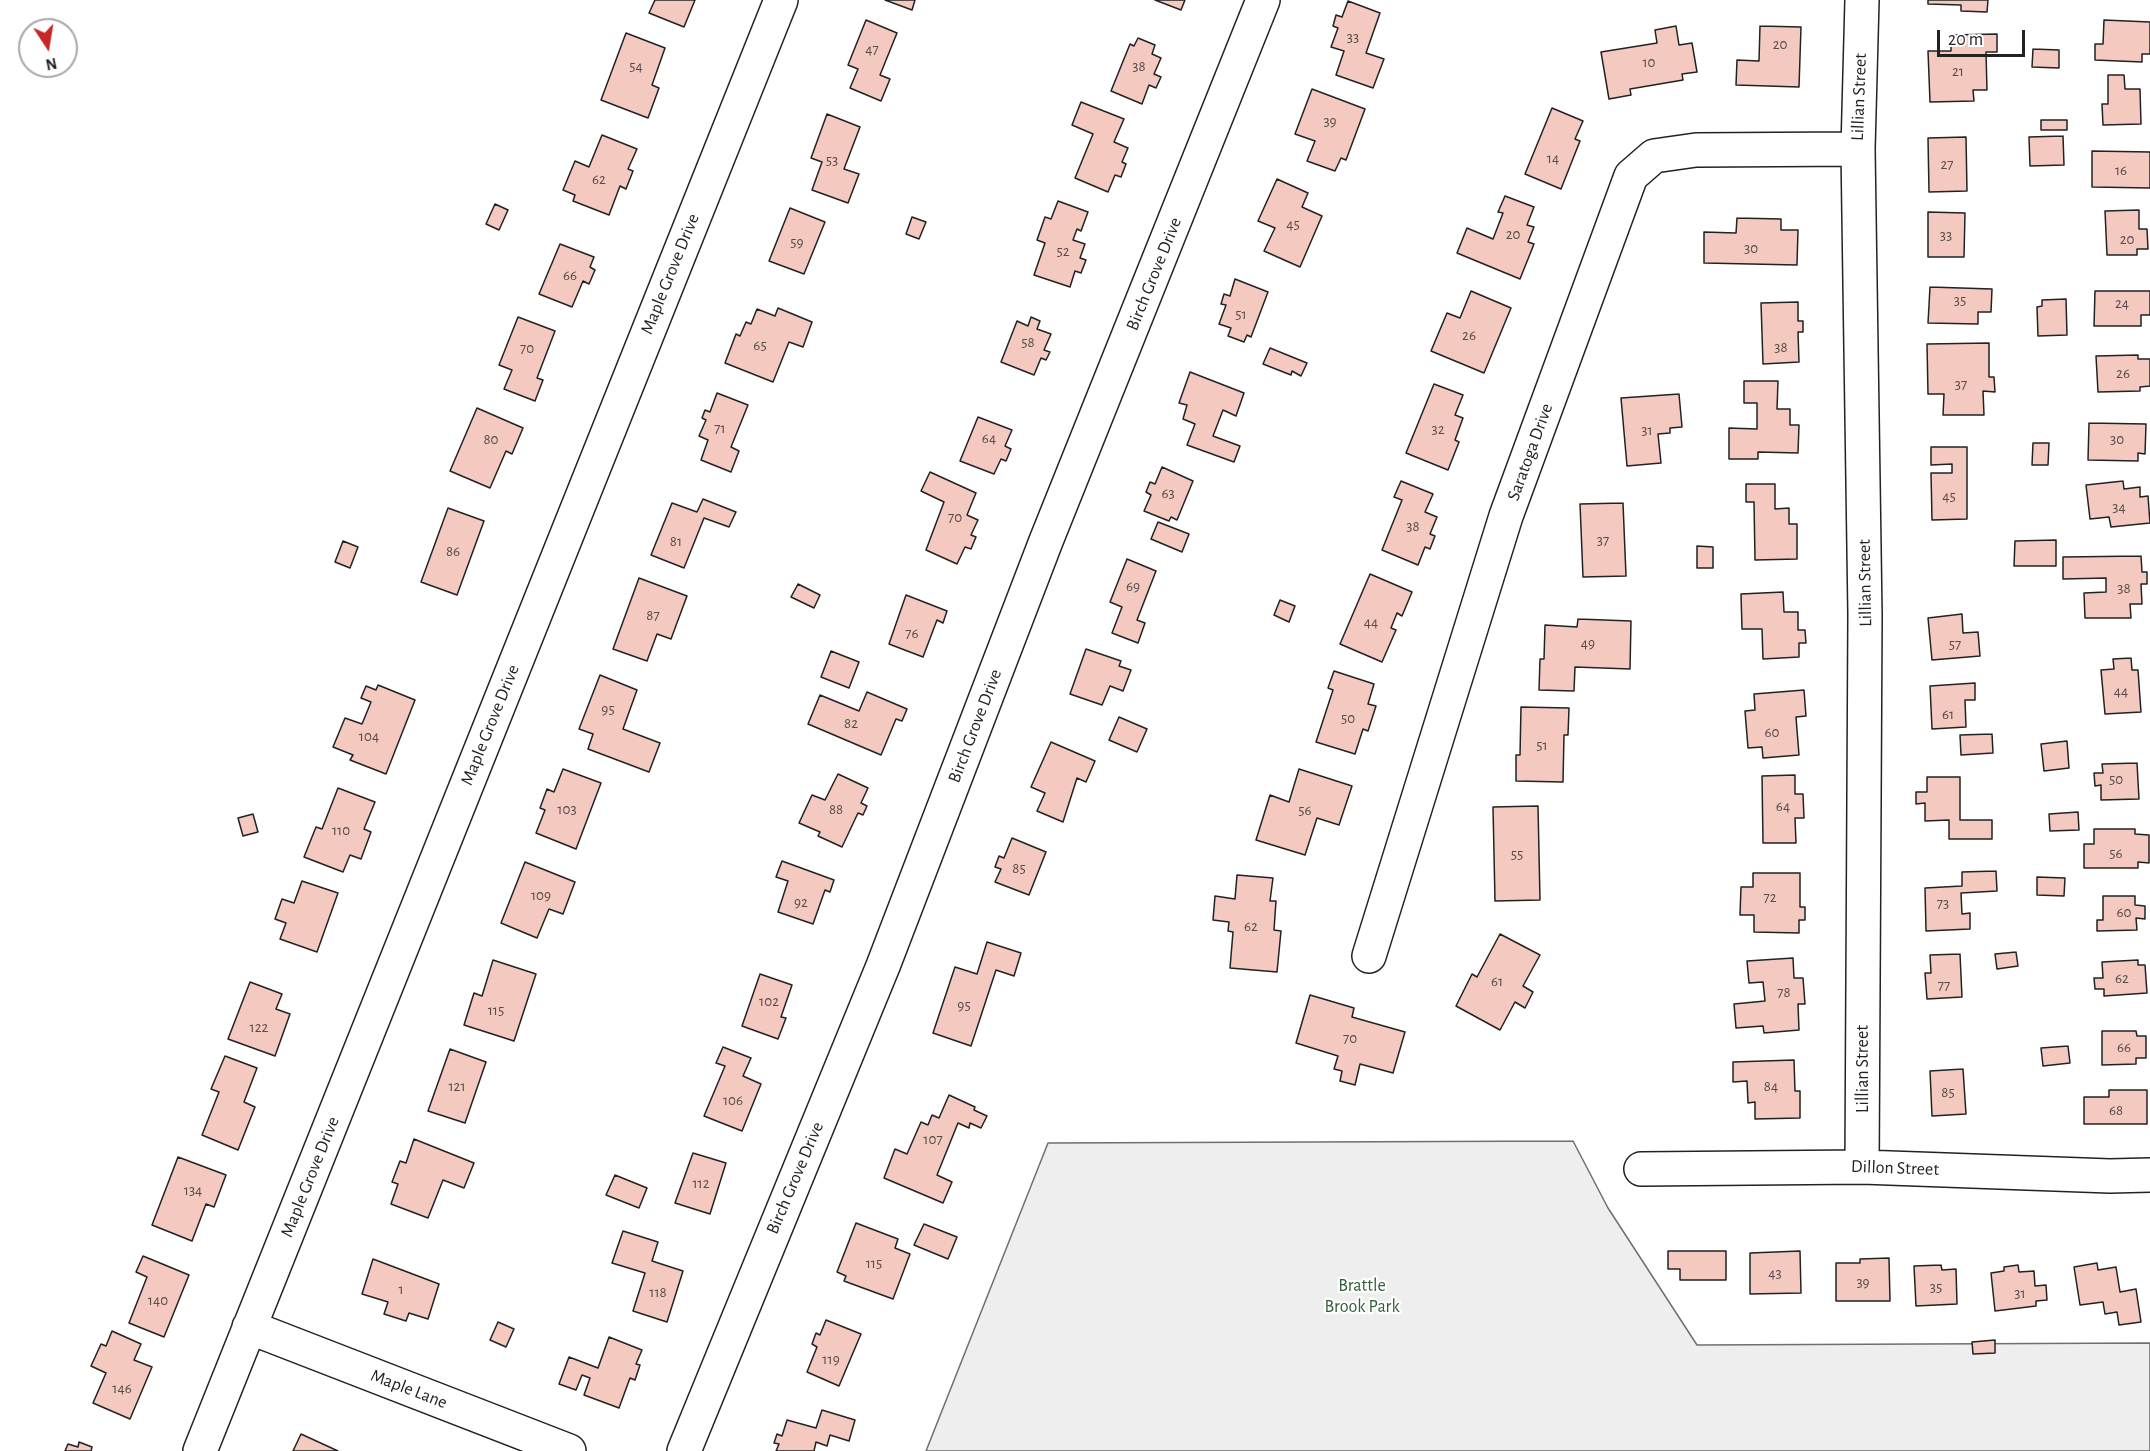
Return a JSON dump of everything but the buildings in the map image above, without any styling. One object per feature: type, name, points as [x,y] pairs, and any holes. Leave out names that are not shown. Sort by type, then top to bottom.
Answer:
[{"type":"street","name":"Maple Grove Drive","points":[[200,1451],[781,0]]},
{"type":"street","name":"Birch Grove Drive","points":[[684,1451],[883,966],[1046,541],[1263,0]]},
{"type":"street","name":"Lillian Street","points":[[1862,1167],[1865,615],[1858,149],[1863,0]]},
{"type":"street","name":"Saratoga Drive","points":[[1369,956],[1506,516],[1631,176],[1654,156],[1696,150],[1858,149]]},
{"type":"street","name":"Dillon Street","points":[[1641,1169],[1862,1167],[2110,1176],[2150,1174]]},
{"type":"street","name":"Maple Lane","points":[[249,1327],[569,1451]]},
{"type":"green space","name":"Brattle Brook Park","points":[[1573,1141],[1608,1208],[1697,1345],[2150,1343],[2150,1451],[926,1451],[1048,1143]]}]
